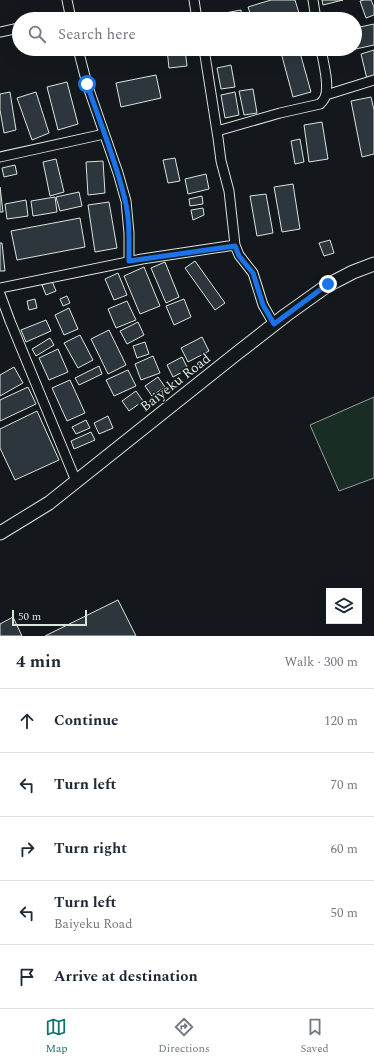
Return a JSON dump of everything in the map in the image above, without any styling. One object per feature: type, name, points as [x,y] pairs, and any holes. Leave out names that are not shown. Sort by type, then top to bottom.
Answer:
[{"type":"main road","name":"Baiyeku Road","points":[[0,533],[49,503],[274,324],[328,284],[374,264]]},
{"type":"street","points":[[67,0],[68,12]]},
{"type":"street","points":[[194,0],[196,12]]},
{"type":"street","points":[[313,0],[315,12]]},
{"type":"street","points":[[0,32],[12,29]]},
{"type":"street","points":[[80,56],[87,84],[118,173],[126,201],[129,233],[129,261]]},
{"type":"street","points":[[205,56],[221,161],[229,191],[235,246],[239,256],[253,273],[263,305],[274,324]]},
{"type":"street","points":[[217,131],[280,113],[320,104],[326,95],[327,86],[322,56]]},
{"type":"street","points":[[326,95],[374,80]]},
{"type":"street","points":[[0,157],[104,134]]},
{"type":"street","points":[[0,288],[129,261],[235,246]]},
{"type":"street","points":[[0,294],[12,328],[76,481]]},
{"type":"green space","points":[[374,397],[374,478],[339,491],[310,425]]},
{"type":"building","points":[[271,0],[295,0],[299,12],[250,12],[248,7]]},
{"type":"building","points":[[322,0],[343,0],[323,5]]},
{"type":"building","points":[[371,0],[374,7],[374,15],[366,18],[360,1]]},
{"type":"building","points":[[241,10],[241,12],[230,12]]},
{"type":"building","points":[[374,24],[374,45],[362,48],[362,27]]},
{"type":"building","points":[[374,50],[374,78],[367,79],[362,54]]},
{"type":"building","points":[[168,56],[186,56],[187,66],[169,68]]},
{"type":"building","points":[[282,56],[301,56],[311,92],[293,97]]},
{"type":"building","points":[[231,65],[235,87],[221,89],[217,68]]},
{"type":"building","points":[[156,75],[161,98],[121,107],[116,83]]},
{"type":"building","points":[[67,82],[78,124],[58,130],[47,87]]},
{"type":"building","points":[[253,89],[257,113],[244,115],[239,91]]},
{"type":"building","points":[[10,92],[16,130],[4,133],[0,110],[0,94]]},
{"type":"building","points":[[36,92],[49,133],[32,140],[17,98]]},
{"type":"building","points":[[235,92],[239,115],[225,118],[221,95]]},
{"type":"building","points":[[371,97],[374,110],[374,154],[362,157],[351,101]]},
{"type":"building","points":[[322,122],[328,159],[309,162],[304,125]]},
{"type":"building","points":[[300,139],[304,162],[295,164],[291,141]]},
{"type":"building","points":[[175,158],[180,181],[168,183],[163,160]]},
{"type":"building","points":[[56,159],[64,192],[50,196],[43,162]]},
{"type":"building","points":[[103,161],[105,193],[88,195],[86,162]]},
{"type":"building","points":[[15,165],[17,174],[4,177],[2,168]]},
{"type":"building","points":[[206,174],[209,189],[188,194],[185,179]]},
{"type":"building","points":[[293,184],[300,229],[282,232],[274,187]]},
{"type":"building","points":[[0,187],[3,212],[0,212]]},
{"type":"building","points":[[79,192],[82,206],[60,211],[56,197]]},
{"type":"building","points":[[266,194],[273,233],[257,236],[250,196]]},
{"type":"building","points":[[202,196],[203,204],[190,206],[189,199]]},
{"type":"building","points":[[55,197],[57,212],[33,216],[31,201]]},
{"type":"building","points":[[26,200],[28,216],[7,219],[5,204]]},
{"type":"building","points":[[109,202],[117,248],[95,252],[88,205]]},
{"type":"building","points":[[203,208],[204,215],[193,220],[191,210]]},
{"type":"building","points":[[80,218],[85,247],[17,260],[11,231]]},
{"type":"building","points":[[330,240],[334,253],[324,256],[319,243]]},
{"type":"building","points":[[0,243],[2,243],[5,271],[0,271]]},
{"type":"building","points":[[195,261],[225,303],[215,310],[185,268]]},
{"type":"building","points":[[165,262],[179,297],[166,303],[151,268]]},
{"type":"building","points":[[144,267],[160,306],[140,314],[124,276]]},
{"type":"building","points":[[118,273],[127,295],[114,300],[105,279]]},
{"type":"building","points":[[52,281],[56,291],[46,295],[42,285]]},
{"type":"building","points":[[67,296],[70,303],[63,306],[60,299]]},
{"type":"building","points":[[35,299],[37,308],[29,310],[27,301]]},
{"type":"building","points":[[184,299],[191,317],[174,325],[166,306]]},
{"type":"building","points":[[127,301],[136,320],[116,328],[108,309]]},
{"type":"building","points":[[69,308],[78,329],[64,335],[55,315]]},
{"type":"building","points":[[46,320],[51,331],[26,342],[21,330]]},
{"type":"building","points":[[138,322],[144,335],[127,344],[120,331]]},
{"type":"building","points":[[109,330],[126,365],[108,374],[91,339]]},
{"type":"building","points":[[80,335],[93,360],[78,368],[64,343]]},
{"type":"building","points":[[202,337],[209,351],[188,362],[181,348]]},
{"type":"building","points":[[50,338],[54,345],[36,356],[32,349]]},
{"type":"building","points":[[145,342],[149,354],[137,358],[133,346]]},
{"type":"building","points":[[58,349],[68,372],[49,380],[39,358]]},
{"type":"building","points":[[153,356],[160,373],[141,380],[135,364]]},
{"type":"building","points":[[182,357],[188,369],[173,377],[167,365]]},
{"type":"building","points":[[99,366],[102,374],[79,385],[75,378]]},
{"type":"building","points":[[14,367],[23,383],[0,396],[0,375]]},
{"type":"building","points":[[128,370],[136,386],[114,396],[106,380]]},
{"type":"building","points":[[158,377],[165,387],[152,396],[145,386]]},
{"type":"building","points":[[70,380],[85,413],[67,421],[52,388]]},
{"type":"building","points":[[28,387],[36,404],[0,421],[0,400]]},
{"type":"building","points":[[136,391],[143,401],[129,411],[122,401]]},
{"type":"building","points":[[37,411],[59,460],[15,480],[0,448],[0,429]]},
{"type":"building","points":[[108,416],[113,428],[99,434],[94,423]]},
{"type":"building","points":[[86,420],[90,428],[76,434],[72,427]]},
{"type":"building","points":[[91,432],[95,440],[74,449],[71,441]]},
{"type":"building","points":[[118,600],[136,636],[45,636]]},
{"type":"building","points":[[13,617],[22,636],[0,636],[0,624]]},
{"type":"route","points":[[87,84],[118,173],[126,201],[129,233],[129,261],[235,246],[239,256],[253,273],[263,305],[274,324],[328,284]]}]
